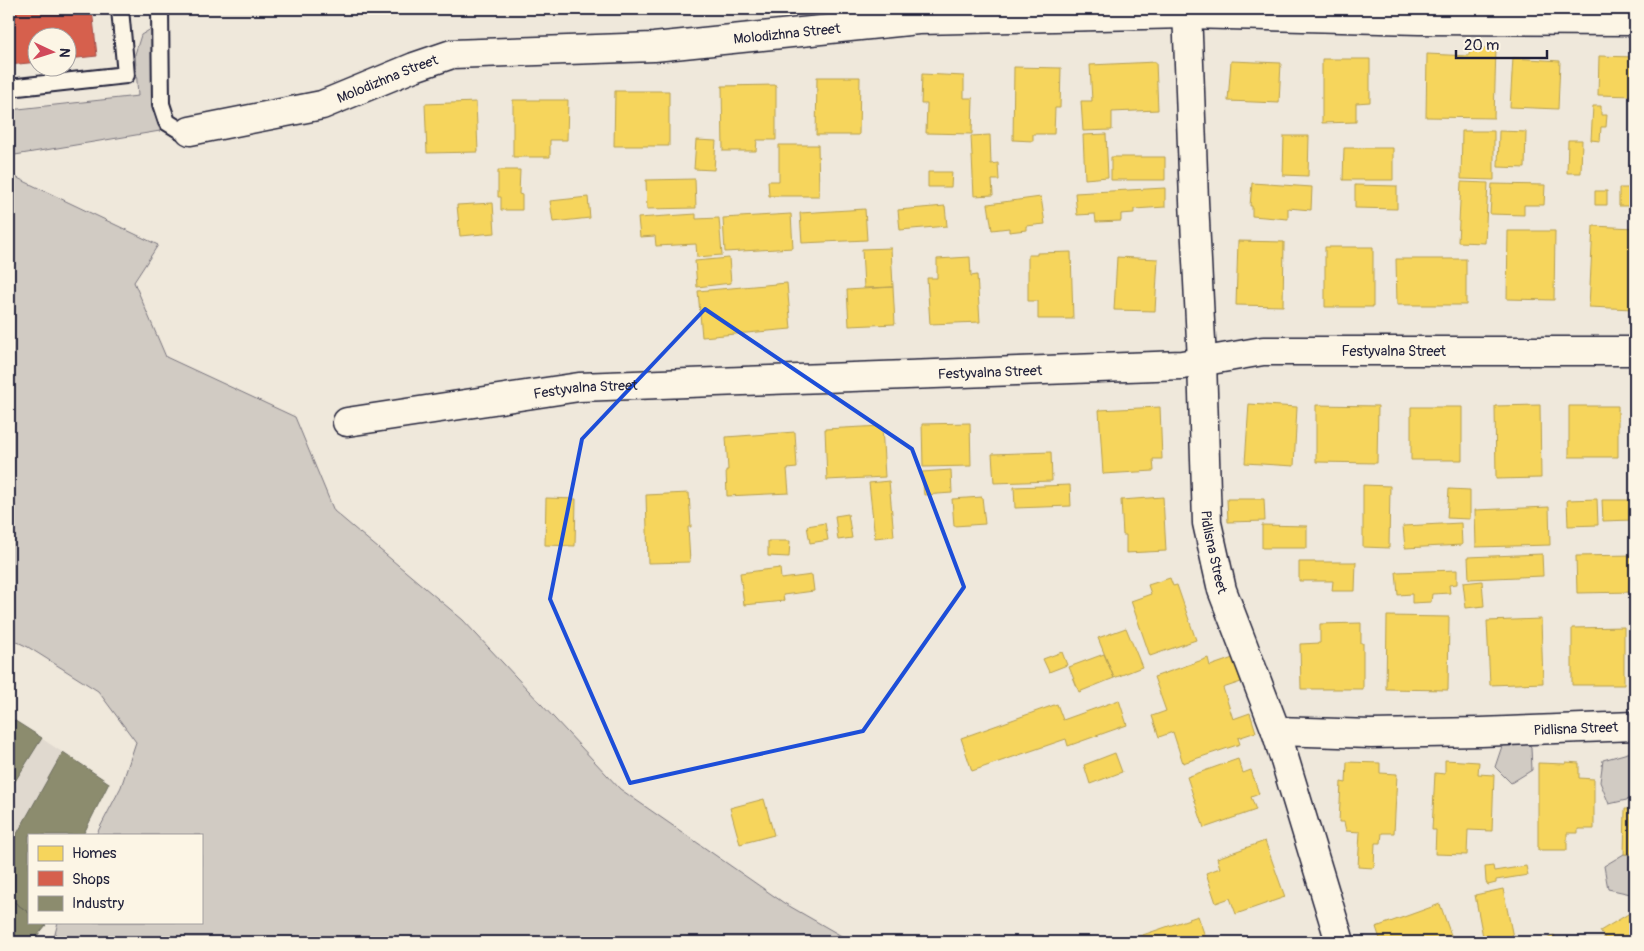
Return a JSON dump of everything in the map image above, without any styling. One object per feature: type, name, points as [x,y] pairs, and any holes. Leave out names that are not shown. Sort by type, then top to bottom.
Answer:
[{"type":"street","name":"Molodizhna Street","points":[[190,131],[322,105],[414,67],[452,54],[654,47],[918,20],[1187,11],[1419,20],[1635,21]]},
{"type":"street","name":"Pidlisna Street","points":[[1187,11],[1207,524],[1222,590],[1276,732],[1340,942]]},
{"type":"street","name":"Festyvalna Street","points":[[347,422],[579,387],[1182,365],[1263,352],[1635,351]]},
{"type":"street","name":"Pidlisna Street","points":[[1276,732],[1398,733],[1635,726]]},
{"type":"lane","points":[[9,88],[126,75],[120,9]]},
{"type":"lane","points":[[160,9],[161,104],[167,122],[180,130],[190,131]]},
{"type":"highlighted area","points":[[705,309],[912,449],[964,587],[863,731],[630,783],[550,599],[582,439]]},
{"type":"shaded area","points":[[151,29],[160,131],[9,156],[9,110],[138,96],[135,54],[141,35]]},
{"type":"shaded area","points":[[9,174],[158,245],[134,282],[166,357],[295,417],[334,511],[463,620],[620,789],[784,903],[852,942],[53,942],[58,924],[202,924],[202,834],[97,834],[121,787],[136,742],[98,691],[28,647],[9,638]]},
{"type":"shaded area","points":[[9,717],[109,783],[84,834],[28,834],[28,924],[46,925],[32,942],[9,942]]},
{"type":"shaded area","points":[[1523,736],[1531,747],[1532,770],[1511,783],[1495,767],[1502,746]]},
{"type":"shaded area","points":[[1635,751],[1635,798],[1609,804],[1600,782],[1603,760]]},
{"type":"shaded area","points":[[1624,854],[1635,854],[1635,895],[1608,889],[1604,866]]},
{"type":"building: Homes","points":[[364,9],[414,9],[414,12],[364,13]]},
{"type":"building: Homes","points":[[1469,48],[1496,48],[1494,118],[1426,117],[1427,54],[1469,56]]},
{"type":"building: Homes","points":[[1599,56],[1635,57],[1635,96],[1598,95]]},
{"type":"building: Homes","points":[[1513,58],[1560,61],[1558,109],[1510,107]]},
{"type":"building: Homes","points":[[1322,59],[1370,59],[1370,102],[1356,103],[1356,122],[1322,123]]},
{"type":"building: Homes","points":[[1231,61],[1281,63],[1279,103],[1228,101]]},
{"type":"building: Homes","points":[[1156,62],[1158,110],[1112,112],[1112,130],[1083,131],[1081,101],[1092,101],[1090,65]]},
{"type":"building: Homes","points":[[1014,67],[1061,68],[1060,108],[1055,108],[1054,134],[1033,134],[1033,141],[1013,140]]},
{"type":"building: Homes","points":[[922,74],[964,76],[964,98],[973,98],[972,134],[926,133],[927,104],[921,104]]},
{"type":"building: Homes","points":[[817,77],[860,77],[859,135],[816,135]]},
{"type":"building: Homes","points":[[776,85],[776,140],[757,140],[756,151],[723,151],[722,86]]},
{"type":"building: Homes","points":[[615,91],[669,91],[669,146],[614,146]]},
{"type":"building: Homes","points":[[513,100],[568,100],[567,140],[550,140],[550,157],[513,157]]},
{"type":"building: Homes","points":[[476,102],[478,152],[427,153],[425,104]]},
{"type":"building: Homes","points":[[1593,106],[1601,106],[1601,115],[1607,115],[1606,127],[1601,127],[1600,141],[1591,140]]},
{"type":"building: Homes","points":[[1462,131],[1494,131],[1494,180],[1461,179]]},
{"type":"building: Homes","points":[[1499,131],[1526,132],[1525,168],[1498,167]]},
{"type":"building: Homes","points":[[1106,134],[1108,177],[1085,179],[1083,135]]},
{"type":"building: Homes","points":[[990,135],[991,164],[998,163],[999,180],[992,180],[993,195],[974,196],[971,136]]},
{"type":"building: Homes","points":[[1284,136],[1309,136],[1308,176],[1283,175]]},
{"type":"building: Homes","points":[[696,140],[716,141],[714,170],[694,169]]},
{"type":"building: Homes","points":[[1568,140],[1582,140],[1581,173],[1567,173]]},
{"type":"building: Homes","points":[[779,145],[818,145],[819,196],[769,196],[768,181],[779,181]]},
{"type":"building: Homes","points":[[1344,148],[1393,148],[1393,180],[1343,180]]},
{"type":"building: Homes","points":[[1111,157],[1165,157],[1165,180],[1111,180]]},
{"type":"building: Homes","points":[[498,170],[520,170],[519,194],[522,195],[522,210],[501,210],[501,197],[498,197]]},
{"type":"building: Homes","points":[[928,172],[952,172],[951,187],[928,187]]},
{"type":"building: Homes","points":[[695,179],[696,208],[647,209],[646,180]]},
{"type":"building: Homes","points":[[1461,182],[1488,183],[1485,243],[1458,242]]},
{"type":"building: Homes","points":[[1252,183],[1312,187],[1311,210],[1288,208],[1288,219],[1252,216],[1252,206],[1250,206]]},
{"type":"building: Homes","points":[[1492,184],[1545,185],[1544,205],[1524,205],[1524,215],[1490,214]]},
{"type":"building: Homes","points":[[1355,185],[1397,186],[1397,209],[1355,208]]},
{"type":"building: Homes","points":[[1165,188],[1165,207],[1134,209],[1134,213],[1121,214],[1121,221],[1096,222],[1095,214],[1077,215],[1075,193]]},
{"type":"building: Homes","points":[[1619,188],[1635,188],[1635,206],[1619,206]]},
{"type":"building: Homes","points":[[1595,191],[1607,191],[1607,205],[1595,205]]},
{"type":"building: Homes","points":[[588,197],[590,218],[553,222],[550,201]]},
{"type":"building: Homes","points":[[1041,197],[1045,224],[1026,226],[1026,230],[1009,232],[1009,228],[992,230],[988,204]]},
{"type":"building: Homes","points":[[493,203],[495,233],[460,236],[457,205]]},
{"type":"building: Homes","points":[[945,206],[947,226],[900,230],[898,210]]},
{"type":"building: Homes","points":[[865,209],[867,240],[802,243],[800,213]]},
{"type":"building: Homes","points":[[696,214],[696,219],[719,218],[722,255],[697,257],[696,244],[656,246],[655,236],[640,237],[638,218]]},
{"type":"building: Homes","points":[[791,214],[793,248],[725,252],[723,218]]},
{"type":"building: Homes","points":[[1593,226],[1635,228],[1633,309],[1589,307]]},
{"type":"building: Homes","points":[[1508,231],[1555,231],[1554,300],[1507,299]]},
{"type":"building: Homes","points":[[1238,241],[1284,242],[1283,306],[1236,305]]},
{"type":"building: Homes","points":[[1325,247],[1373,247],[1373,307],[1325,307]]},
{"type":"building: Homes","points":[[891,248],[893,287],[864,288],[862,249]]},
{"type":"building: Homes","points":[[1071,252],[1073,319],[1038,319],[1038,301],[1028,301],[1028,255]]},
{"type":"building: Homes","points":[[970,257],[971,276],[977,275],[980,322],[930,324],[927,278],[937,278],[937,259]]},
{"type":"building: Homes","points":[[1117,257],[1158,259],[1155,311],[1114,310]]},
{"type":"building: Homes","points":[[729,258],[731,283],[697,287],[695,261]]},
{"type":"building: Homes","points":[[1396,259],[1466,259],[1466,305],[1397,305]]},
{"type":"building: Homes","points":[[787,283],[791,329],[702,337],[698,291]]},
{"type":"building: Homes","points":[[893,287],[895,324],[849,326],[847,290]]},
{"type":"building: Homes","points":[[1249,404],[1297,407],[1294,466],[1245,463]]},
{"type":"building: Homes","points":[[1316,405],[1378,406],[1377,463],[1316,462]]},
{"type":"building: Homes","points":[[1540,405],[1541,478],[1496,479],[1495,406]]},
{"type":"building: Homes","points":[[1569,406],[1618,406],[1618,457],[1569,457]]},
{"type":"building: Homes","points":[[1160,407],[1162,459],[1153,459],[1154,471],[1103,474],[1099,410]]},
{"type":"building: Homes","points":[[1411,407],[1462,407],[1462,460],[1411,460]]},
{"type":"building: Homes","points":[[970,423],[971,466],[923,467],[922,424]]},
{"type":"building: Homes","points":[[882,426],[885,477],[827,480],[825,429]]},
{"type":"building: Homes","points":[[795,432],[797,468],[787,469],[789,493],[727,496],[726,437]]},
{"type":"building: Homes","points":[[1051,452],[1052,481],[994,483],[992,454]]},
{"type":"building: Homes","points":[[951,470],[952,493],[924,495],[922,472]]},
{"type":"building: Homes","points":[[889,481],[894,536],[875,538],[869,483]]},
{"type":"building: Homes","points":[[1070,485],[1071,506],[1015,508],[1014,487]]},
{"type":"building: Homes","points":[[1363,485],[1390,486],[1389,548],[1363,547]]},
{"type":"building: Homes","points":[[1449,489],[1470,490],[1470,519],[1447,518]]},
{"type":"building: Homes","points":[[689,493],[691,527],[688,527],[690,562],[648,563],[646,495]]},
{"type":"building: Homes","points":[[982,497],[985,524],[954,526],[952,499]]},
{"type":"building: Homes","points":[[1163,497],[1166,551],[1126,553],[1126,535],[1123,535],[1121,500]]},
{"type":"building: Homes","points":[[546,498],[576,499],[575,546],[545,545]]},
{"type":"building: Homes","points":[[1227,499],[1264,499],[1265,521],[1228,522]]},
{"type":"building: Homes","points":[[1597,499],[1598,525],[1568,526],[1567,500]]},
{"type":"building: Homes","points":[[1602,500],[1632,500],[1632,520],[1603,521]]},
{"type":"building: Homes","points":[[1549,507],[1550,545],[1476,547],[1475,510]]},
{"type":"building: Homes","points":[[848,514],[852,538],[838,540],[835,516]]},
{"type":"building: Homes","points":[[825,523],[828,540],[810,543],[807,526]]},
{"type":"building: Homes","points":[[1461,523],[1462,545],[1405,548],[1403,526]]},
{"type":"building: Homes","points":[[1262,525],[1307,526],[1307,548],[1262,548]]},
{"type":"building: Homes","points":[[768,541],[790,541],[789,557],[768,556]]},
{"type":"building: Homes","points":[[1542,554],[1543,576],[1469,579],[1468,557]]},
{"type":"building: Homes","points":[[1634,555],[1635,592],[1577,593],[1576,556]]},
{"type":"building: Homes","points":[[1299,562],[1356,562],[1355,591],[1332,591],[1333,581],[1299,581]]},
{"type":"building: Homes","points":[[780,568],[781,579],[812,575],[814,591],[783,595],[784,601],[744,605],[740,573]]},
{"type":"building: Homes","points":[[1457,570],[1457,584],[1449,585],[1450,593],[1432,594],[1431,602],[1412,603],[1412,594],[1398,595],[1396,572]]},
{"type":"building: Homes","points":[[1170,578],[1173,586],[1177,585],[1196,640],[1150,656],[1131,601],[1151,594],[1148,585]]},
{"type":"building: Homes","points":[[1482,581],[1484,606],[1466,608],[1463,583]]},
{"type":"building: Homes","points":[[1387,616],[1449,617],[1448,690],[1386,689]]},
{"type":"building: Homes","points":[[1541,619],[1543,683],[1490,685],[1487,621]]},
{"type":"building: Homes","points":[[1361,623],[1363,689],[1301,689],[1300,644],[1320,643],[1320,624]]},
{"type":"building: Homes","points":[[1624,627],[1624,685],[1572,685],[1572,628]]},
{"type":"building: Homes","points":[[1126,628],[1142,667],[1114,678],[1098,638]]},
{"type":"building: Homes","points":[[1062,652],[1067,665],[1049,672],[1043,659]]},
{"type":"building: Homes","points":[[1104,654],[1114,678],[1079,692],[1069,667]]},
{"type":"building: Homes","points":[[1208,658],[1210,666],[1233,658],[1241,682],[1223,688],[1233,719],[1250,713],[1256,732],[1238,738],[1240,744],[1183,763],[1173,732],[1159,737],[1152,716],[1166,711],[1154,677]]},
{"type":"building: Homes","points":[[1119,700],[1127,725],[1068,746],[1066,739],[972,771],[961,738],[1057,704],[1063,720]]},
{"type":"building: Homes","points":[[1115,753],[1122,772],[1090,784],[1084,765]]},
{"type":"building: Homes","points":[[1238,759],[1243,773],[1251,770],[1259,794],[1251,797],[1256,810],[1204,828],[1187,777]]},
{"type":"building: Homes","points":[[1445,760],[1479,762],[1478,774],[1494,775],[1492,831],[1468,830],[1467,855],[1435,854],[1436,830],[1432,830],[1435,773],[1445,774]]},
{"type":"building: Homes","points":[[1347,762],[1380,763],[1380,773],[1397,774],[1394,833],[1382,833],[1381,843],[1375,843],[1374,868],[1358,867],[1360,832],[1346,831],[1344,822],[1339,822],[1341,782],[1346,783]]},
{"type":"building: Homes","points":[[1566,762],[1579,763],[1579,778],[1594,779],[1594,829],[1578,829],[1578,833],[1567,833],[1567,850],[1538,850],[1538,763],[1566,764]]},
{"type":"building: Homes","points":[[764,799],[774,835],[740,844],[730,808]]},
{"type":"building: Homes","points":[[1625,809],[1635,809],[1635,854],[1624,854]]},
{"type":"building: Homes","points":[[1265,841],[1285,897],[1236,914],[1230,898],[1216,903],[1206,873],[1220,868],[1217,858]]},
{"type":"building: Homes","points":[[1493,866],[1494,871],[1526,866],[1528,875],[1496,880],[1496,883],[1488,885],[1485,867]]},
{"type":"building: Homes","points":[[1503,889],[1514,942],[1484,942],[1475,895]]},
{"type":"building: Homes","points":[[1440,904],[1453,941],[1381,942],[1376,927]]},
{"type":"building: Homes","points":[[1635,910],[1635,942],[1607,942],[1600,931]]},
{"type":"building: Homes","points":[[1198,916],[1207,942],[1132,942],[1131,939]]},
{"type":"building: Homes","points":[[1554,935],[1558,942],[1542,942]]},
{"type":"building: Homes","points":[[1308,936],[1310,942],[1288,942]]},
{"type":"building: Shops","points":[[9,9],[92,9],[97,56],[78,58],[78,28],[28,28],[28,63],[9,65]]},
{"type":"building: Industry","points":[[9,717],[42,738],[12,786],[9,783]]},
{"type":"building: Industry","points":[[63,752],[109,783],[84,834],[28,834],[28,912],[9,898],[9,848]]},
{"type":"building: Industry","points":[[9,898],[28,912],[28,924],[46,925],[32,942],[9,942]]}]
